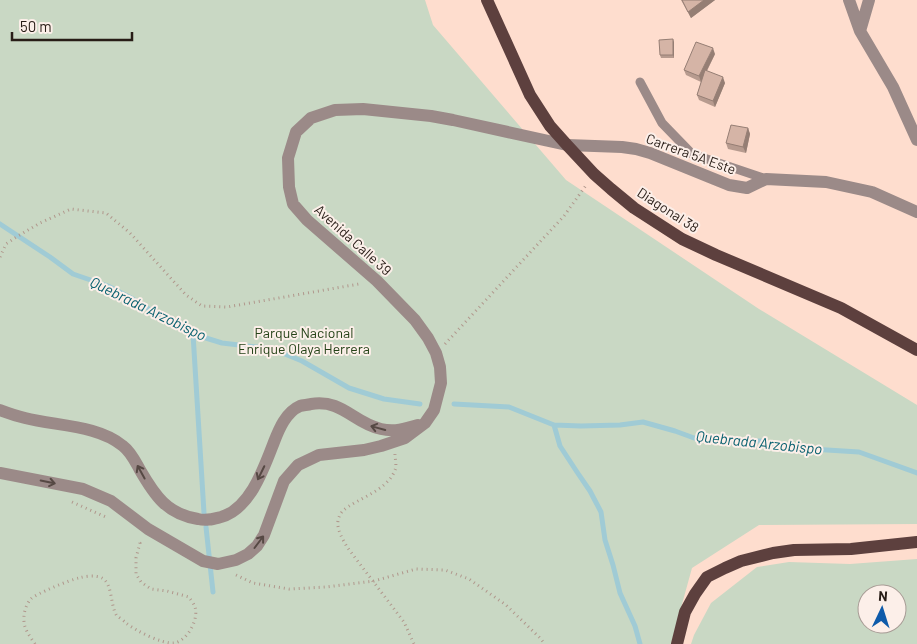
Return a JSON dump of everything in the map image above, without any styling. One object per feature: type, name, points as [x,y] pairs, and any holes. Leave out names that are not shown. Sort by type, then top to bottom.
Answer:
[{"type":"main road","name":"Diagonal 38","points":[[487,0],[530,95],[550,126],[594,174],[634,208],[682,239],[841,308],[917,350]]},
{"type":"main road","points":[[677,644],[685,612],[695,594],[708,577],[741,561],[794,550],[851,549],[917,542]]},
{"type":"street","points":[[849,0],[860,31],[893,87],[917,140]]},
{"type":"street","points":[[860,31],[869,0]]},
{"type":"street","name":"Avenida Calle 39","points":[[0,473],[84,489],[110,501],[148,529],[203,561],[218,564],[236,560],[248,554],[257,546],[264,535],[284,481],[298,465],[319,455],[364,450],[405,438],[425,423],[434,410],[441,383],[440,367],[436,354],[428,338],[415,320],[377,281],[307,220],[293,204],[289,187],[288,158],[296,132],[312,118],[335,110],[363,109],[453,120],[567,145]]},
{"type":"street","name":"Carrera 5A Este","points":[[567,145],[636,149],[729,184],[747,188],[766,179],[826,182],[872,192],[917,212]]},
{"type":"street","points":[[0,410],[24,418],[91,431],[112,438],[132,455],[153,492],[165,505],[186,517],[206,521],[225,516],[238,508],[248,497],[261,474],[280,427],[288,415],[300,406],[318,403],[331,404],[364,424],[380,429],[397,431],[425,423]]},
{"type":"lane","points":[[640,82],[662,123],[692,154],[766,179]]},
{"type":"path","points":[[436,354],[564,216],[594,174]]},
{"type":"path","points":[[0,258],[6,244],[40,223],[71,209],[106,213],[130,233],[186,295],[202,306],[226,307],[377,281]]},
{"type":"path","points":[[394,442],[396,469],[387,483],[342,511],[338,518],[338,525],[341,536],[404,622],[414,644]]},
{"type":"path","points":[[386,457],[395,456]]},
{"type":"path","points":[[68,500],[113,520]]},
{"type":"path","points":[[35,644],[24,628],[24,616],[31,598],[79,578],[95,576],[107,582],[116,615],[147,636],[165,643],[175,643],[191,630],[196,619],[195,607],[189,598],[167,591],[151,589],[141,582],[136,574],[136,558],[140,543],[134,536]]},
{"type":"path","points":[[243,571],[236,575],[253,583],[290,589],[326,588],[374,581],[416,569],[444,570],[469,580],[506,605],[545,644]]},
{"type":"green space","name":"Parque Nacional Enrique Olaya Herrera","points":[[0,0],[425,0],[433,25],[566,180],[759,309],[917,405],[917,524],[759,525],[692,568],[671,644],[0,644]]},
{"type":"green space","points":[[917,559],[917,644],[691,644],[711,603],[757,567],[789,562],[850,564]]},
{"type":"building","points":[[682,0],[704,0],[688,12]]},
{"type":"building","points":[[673,39],[673,55],[660,55],[659,40]]},
{"type":"building","points":[[696,42],[713,48],[699,76],[684,70]]},
{"type":"building","points":[[705,70],[723,77],[713,101],[697,95]]},
{"type":"building","points":[[731,125],[748,128],[743,147],[726,143]]},
{"type":"waterway","name":"Quebrada Arzobispo","points":[[0,224],[73,274],[108,286],[193,334],[222,343],[265,348],[280,352],[302,361],[349,388],[384,399],[420,404]]},
{"type":"waterway","points":[[193,334],[204,513]]},
{"type":"waterway","name":"Quebrada Arzobispo","points":[[454,404],[509,407],[554,425],[620,425],[643,422],[694,438],[760,441],[779,447],[859,452],[917,473]]},
{"type":"waterway","points":[[554,425],[560,446],[590,491],[601,512],[605,540],[620,593],[635,626],[640,644]]},
{"type":"waterway","points":[[206,527],[213,592]]}]
